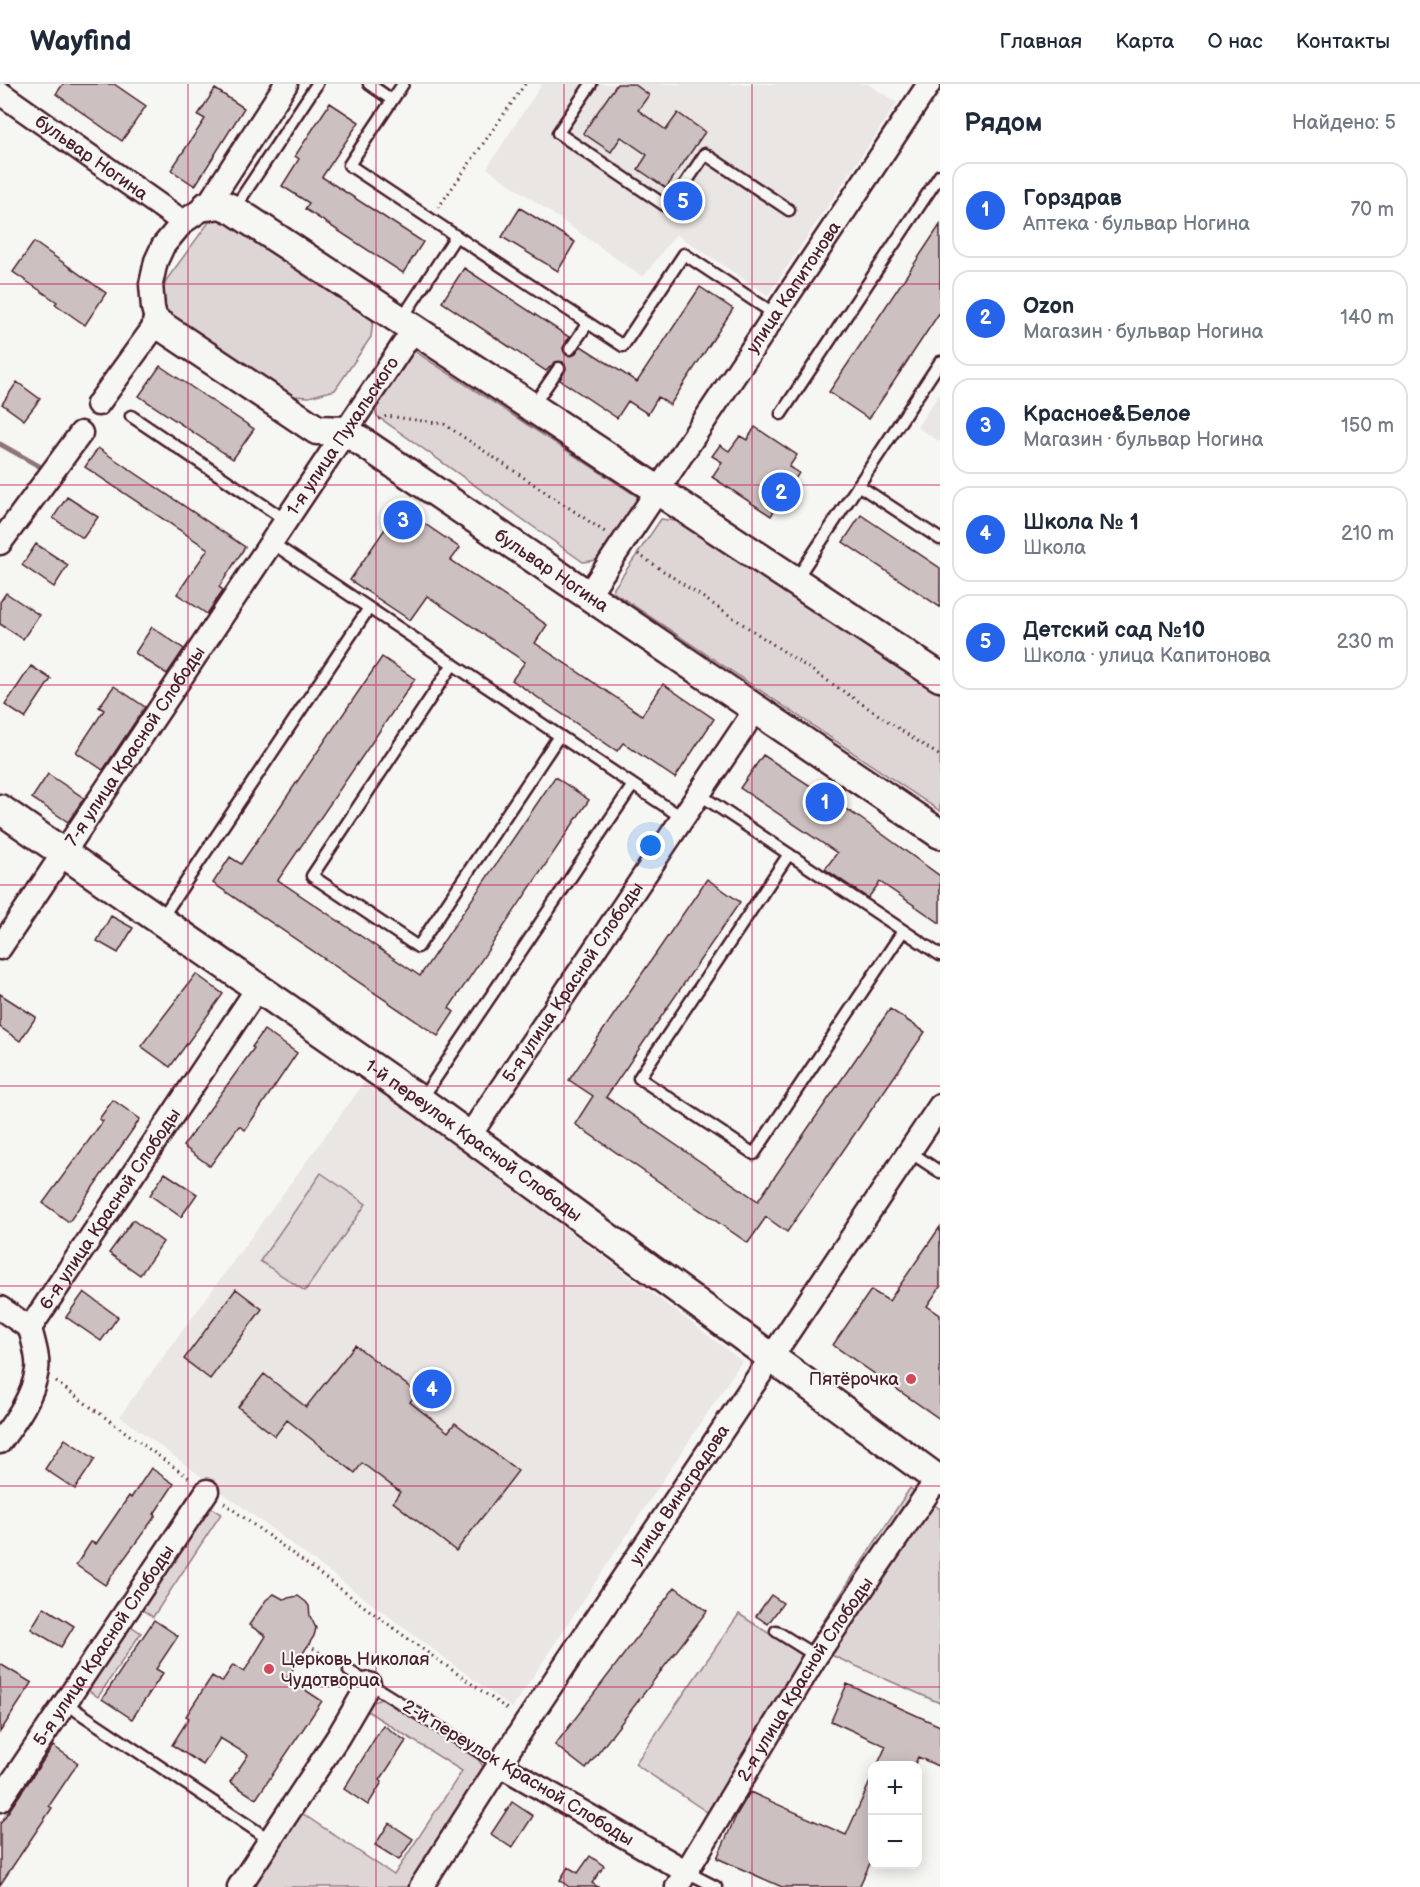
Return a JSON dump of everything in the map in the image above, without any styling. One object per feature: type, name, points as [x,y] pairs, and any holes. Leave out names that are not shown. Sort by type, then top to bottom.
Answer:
[{"type":"street","points":[[286,84],[220,208],[183,222],[163,246],[154,268],[151,292],[157,323],[317,430],[346,431]]},
{"type":"street","name":"улица Капитонова","points":[[588,595],[929,84]]},
{"type":"street","name":"бульвар Ногина","points":[[0,93],[183,222]]},
{"type":"street","points":[[220,208],[407,324],[940,677]]},
{"type":"street","points":[[98,404],[157,323]]},
{"type":"street","name":"1-я улица Пухальского","points":[[272,543],[346,431],[407,324]]},
{"type":"street","name":"бульвар Ногина","points":[[346,431],[940,834]]},
{"type":"street","points":[[0,543],[81,433]]},
{"type":"street","name":"7-я улица Красной Слободы","points":[[0,948],[272,543]]},
{"type":"street","name":"5-я улица Красной Слободы","points":[[470,1136],[756,710]]},
{"type":"street","name":"1-й переулок Красной Слободы","points":[[0,809],[421,1101],[939,1479]]},
{"type":"street","name":"6-я улица Красной Слободы","points":[[0,1442],[29,1396],[37,1369],[30,1328],[259,987]]},
{"type":"street","name":"улица Виноградова","points":[[422,1887],[526,1723],[940,1106]]},
{"type":"street","points":[[0,1308],[30,1328]]},
{"type":"street","name":"2-я улица Красной Слободы","points":[[682,1880],[816,1656],[939,1479]]},
{"type":"street","name":"5-я улица Красной Слободы","points":[[0,1800],[207,1491]]},
{"type":"street","points":[[239,1887],[338,1737],[369,1684]]},
{"type":"street","name":"2-й переулок Красной Слободы","points":[[500,1765],[682,1880]]},
{"type":"lane","points":[[220,208],[317,84]]},
{"type":"lane","points":[[369,84],[392,100]]},
{"type":"lane","points":[[403,84],[349,165],[623,346],[684,254],[776,315]]},
{"type":"lane","points":[[591,84],[558,133],[669,208],[705,154],[789,210]]},
{"type":"lane","points":[[781,414],[940,175]]},
{"type":"lane","points":[[407,324],[456,236]]},
{"type":"lane","points":[[570,349],[588,323]]},
{"type":"lane","points":[[795,581],[940,362]]},
{"type":"lane","points":[[532,407],[558,368]]},
{"type":"lane","points":[[131,416],[287,521]]},
{"type":"lane","points":[[858,485],[940,539]]},
{"type":"lane","points":[[272,543],[683,818]]},
{"type":"lane","points":[[161,919],[369,608]]},
{"type":"lane","points":[[453,664],[312,876],[418,947],[559,736]]},
{"type":"lane","points":[[421,1101],[633,785]]},
{"type":"lane","points":[[699,794],[940,955]]},
{"type":"lane","points":[[789,854],[639,1078],[754,1154],[903,931]]},
{"type":"lane","points":[[909,1152],[940,1172]]},
{"type":"lane","points":[[776,1630],[816,1656]]},
{"type":"lane","name":"2-й переулок Красной Слободы","points":[[349,1671],[500,1765]]},
{"type":"lane","points":[[65,1703],[270,1840]]},
{"type":"lane","points":[[682,1880],[716,1887]]},
{"type":"path","points":[[430,219],[525,84]]},
{"type":"path","points":[[346,431],[387,416],[444,424],[940,756]]},
{"type":"path","points":[[37,1369],[526,1723]]},
{"type":"path","points":[[308,1645],[349,1671]]},
{"type":"shaded area","points":[[542,84],[868,84],[897,103],[768,295],[676,234],[643,277],[487,168]]},
{"type":"shaded area","points":[[220,217],[370,311],[373,320],[371,337],[335,390],[309,397],[293,396],[177,324],[167,310],[161,296],[167,279],[209,222]]},
{"type":"shaded area","points":[[403,349],[416,352],[638,497],[597,560],[583,562],[377,416],[369,395]]},
{"type":"shaded area","points":[[940,393],[940,442],[917,427]]},
{"type":"shaded area","points":[[661,519],[682,522],[940,694],[940,811],[612,591]]},
{"type":"shaded area","points":[[367,1079],[742,1361],[512,1708],[120,1416]]},
{"type":"shaded area","points":[[321,1173],[366,1204],[305,1291],[260,1261]]},
{"type":"shaded area","points":[[910,1488],[940,1509],[940,1703],[808,1645]]},
{"type":"shaded area","points":[[203,1503],[221,1514],[153,1617],[135,1605]]},
{"type":"shaded area","points":[[739,1614],[808,1659],[710,1814],[635,1764]]},
{"type":"shaded area","points":[[125,1622],[141,1633],[98,1697],[82,1686]]},
{"type":"shaded area","points":[[384,1698],[474,1753],[484,1768],[414,1887],[250,1887],[361,1707]],"holes":[[[364,1709],[462,1771],[394,1875],[300,1812]]]},
{"type":"building","points":[[63,84],[114,84],[146,106],[122,141],[56,94]]},
{"type":"building","points":[[617,84],[634,84],[649,95],[638,110],[666,130],[678,113],[705,132],[666,188],[638,169],[647,155],[621,137],[611,152],[583,133]]},
{"type":"building","points":[[215,89],[244,108],[195,186],[171,170],[205,119],[198,115]]},
{"type":"building","points":[[330,103],[359,122],[322,177],[423,242],[403,273],[305,209],[309,203],[282,186],[299,159],[295,156]]},
{"type":"building","points":[[520,208],[575,242],[558,271],[502,237]]},
{"type":"building","points":[[940,225],[940,312],[869,419],[829,392]]},
{"type":"building","points":[[34,242],[106,293],[85,325],[55,304],[57,302],[13,272]]},
{"type":"building","points":[[464,268],[569,337],[563,348],[566,355],[574,355],[581,346],[637,382],[700,287],[733,309],[670,405],[658,397],[648,414],[628,401],[617,418],[560,380],[566,369],[563,362],[555,362],[546,371],[442,302]]},
{"type":"building","points":[[160,366],[254,429],[233,459],[139,396]]},
{"type":"building","points":[[17,382],[40,399],[24,420],[2,404]]},
{"type":"building","points":[[755,427],[797,455],[789,467],[799,473],[788,489],[797,496],[789,507],[780,501],[771,516],[712,477],[722,462],[712,456],[720,445],[729,451],[740,436],[747,440]]},
{"type":"building","points":[[98,448],[245,547],[219,587],[223,590],[207,614],[177,594],[208,549],[85,467]]},
{"type":"building","points":[[67,497],[98,517],[83,538],[53,518]]},
{"type":"building","points":[[400,507],[460,548],[451,560],[547,625],[535,643],[642,715],[663,684],[714,719],[675,778],[623,743],[617,751],[512,680],[525,662],[427,596],[410,620],[350,580]]},
{"type":"building","points":[[861,515],[940,568],[940,607],[843,542]]},
{"type":"building","points":[[36,544],[68,565],[54,587],[22,565]]},
{"type":"building","points":[[6,593],[39,615],[23,639],[0,624],[0,602]]},
{"type":"building","points":[[152,627],[184,649],[167,674],[135,653]]},
{"type":"building","points":[[382,657],[415,679],[278,880],[420,976],[555,777],[589,800],[449,1008],[454,1012],[438,1036],[213,883],[230,857],[241,864]]},
{"type":"building","points":[[31,666],[51,679],[25,718],[5,705]]},
{"type":"building","points":[[114,686],[145,707],[103,770],[76,752],[104,710],[99,707]]},
{"type":"building","points":[[763,755],[860,818],[940,876],[940,923],[880,882],[868,898],[825,869],[837,853],[740,788]]},
{"type":"building","points":[[48,774],[84,798],[68,822],[32,798]]},
{"type":"building","points":[[707,879],[740,902],[606,1097],[758,1201],[890,1009],[925,1032],[787,1232],[766,1217],[748,1243],[575,1124],[593,1096],[569,1080]]},
{"type":"building","points":[[111,916],[133,928],[118,953],[97,941]]},
{"type":"building","points":[[196,974],[223,994],[170,1067],[141,1046]]},
{"type":"building","points":[[0,994],[36,1017],[20,1041],[0,1027]]},
{"type":"building","points":[[264,1030],[297,1053],[245,1130],[239,1126],[210,1166],[183,1146],[254,1048],[252,1047]]},
{"type":"building","points":[[113,1100],[140,1119],[69,1222],[43,1203],[103,1121],[99,1119]]},
{"type":"building","points":[[165,1173],[197,1194],[181,1217],[150,1195]]},
{"type":"building","points":[[133,1220],[163,1242],[140,1275],[109,1253]]},
{"type":"building","points":[[940,1227],[940,1287],[927,1306],[940,1315],[940,1419],[833,1345],[871,1290],[889,1301]]},
{"type":"building","points":[[236,1289],[262,1309],[210,1379],[184,1359]]},
{"type":"building","points":[[84,1292],[118,1317],[101,1341],[66,1317]]},
{"type":"building","points":[[355,1345],[417,1393],[410,1402],[448,1432],[455,1423],[518,1471],[456,1551],[393,1502],[400,1492],[362,1463],[355,1473],[287,1420],[275,1436],[238,1407],[264,1374],[306,1407]]},
{"type":"building","points":[[65,1439],[95,1459],[75,1489],[45,1469]]},
{"type":"building","points":[[151,1468],[174,1484],[154,1514],[156,1515],[105,1585],[76,1565],[91,1542],[96,1544]]},
{"type":"building","points":[[675,1587],[707,1611],[586,1769],[555,1745]]},
{"type":"building","points":[[274,1594],[283,1599],[298,1596],[309,1606],[310,1616],[316,1628],[314,1636],[287,1678],[322,1701],[256,1799],[230,1782],[248,1755],[220,1738],[203,1765],[172,1745],[189,1718],[186,1716],[212,1676],[222,1682],[233,1665],[244,1672],[266,1636],[249,1625],[266,1600]]},
{"type":"building","points":[[771,1595],[783,1603],[768,1624],[756,1616]]},
{"type":"building","points":[[44,1607],[74,1626],[61,1647],[31,1629]]},
{"type":"building","points":[[154,1620],[178,1636],[156,1669],[163,1673],[132,1719],[102,1699]]},
{"type":"building","points":[[0,1664],[32,1683],[0,1732]]},
{"type":"building","points":[[847,1684],[940,1726],[940,1767],[918,1757],[916,1761],[879,1761],[886,1746],[831,1721]]},
{"type":"building","points":[[383,1725],[406,1741],[380,1780],[382,1782],[368,1805],[344,1789]]},
{"type":"building","points":[[53,1746],[78,1763],[49,1806],[52,1808],[0,1885],[0,1824]]},
{"type":"building","points":[[868,1786],[868,1868],[859,1887],[782,1887],[717,1858],[750,1792],[846,1835]]},
{"type":"building","points":[[512,1802],[533,1816],[512,1848],[491,1834]]},
{"type":"building","points":[[389,1823],[413,1839],[399,1860],[375,1845]]},
{"type":"building","points":[[590,1856],[604,1866],[592,1883],[598,1887],[569,1887],[560,1880],[568,1867],[578,1873]]},
{"type":"waterway","points":[[0,444],[39,466]]},
{"type":"place","name":"Детский сад №10","points":[[683,201]]},
{"type":"place","name":"Ozon","points":[[781,492]]},
{"type":"place","name":"Красное&Белое","points":[[403,520]]},
{"type":"place","name":"Горздрав","points":[[825,802]]},
{"type":"place","name":"Пятёрочка","points":[[911,1379]]},
{"type":"place","name":"Школа № 1","points":[[432,1389]]},
{"type":"place","name":"Церковь Николая Чудотворца","points":[[269,1669]]}]
